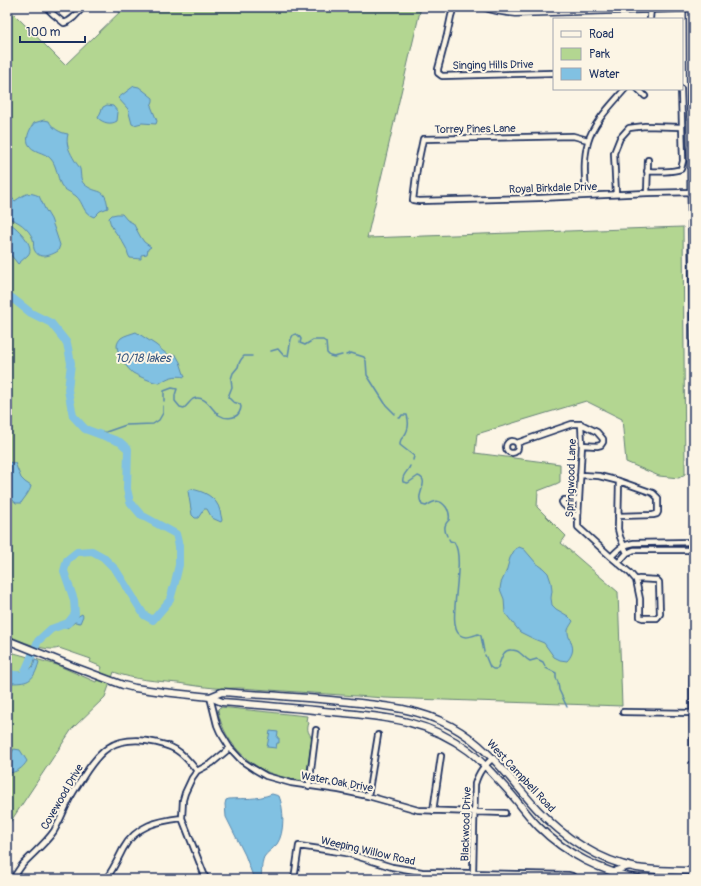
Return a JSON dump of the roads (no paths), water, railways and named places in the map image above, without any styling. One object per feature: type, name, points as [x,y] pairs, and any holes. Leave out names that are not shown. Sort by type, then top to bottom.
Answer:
[{"type":"main road","points":[[484,7],[504,12],[523,10],[691,8],[694,356]]},
{"type":"main road","points":[[694,617],[694,803]]},
{"type":"main road","name":"West Campbell Road","points":[[7,640],[80,669],[135,688],[210,697],[222,702],[387,717],[411,722],[432,730],[470,751],[485,765],[539,827],[555,841],[613,876],[640,879]]},
{"type":"main road","name":"West Campbell Road","points":[[210,697],[222,692],[382,705],[404,709],[428,716],[450,725],[470,738],[493,758],[556,828],[583,847],[612,860],[631,866],[654,870],[694,872]]},
{"type":"main road","points":[[534,821],[542,814]]},
{"type":"main road","points":[[694,859],[694,879]]},
{"type":"street","points":[[46,7],[64,23],[67,23],[74,18],[83,7]]},
{"type":"street","name":"Singing Hills Drive","points":[[454,7],[438,69],[438,73],[442,76],[553,73]]},
{"type":"street","points":[[650,18],[651,8]]},
{"type":"street","points":[[586,196],[585,163],[588,140],[608,108],[624,90]]},
{"type":"street","points":[[639,90],[645,96]]},
{"type":"street","points":[[647,171],[677,171],[681,169],[683,161],[681,90]]},
{"type":"street","points":[[616,194],[614,153],[620,138],[629,128],[645,126],[681,127]]},
{"type":"street","name":"Torrey Pines Lane","points":[[413,200],[417,168],[423,139],[573,136],[588,140]]},
{"type":"street","points":[[647,192],[648,160]]},
{"type":"street","name":"Royal Birkdale Drive","points":[[413,200],[540,198],[647,192],[692,192]]},
{"type":"street","points":[[517,443],[572,424],[581,424],[597,432],[603,439],[601,445],[582,445]]},
{"type":"street","name":"Springwood Lane","points":[[581,424],[582,445],[578,527],[636,580]]},
{"type":"street","points":[[580,475],[599,476],[619,481],[656,495],[658,498],[657,514],[618,516]]},
{"type":"street","points":[[619,481],[618,529],[627,553]]},
{"type":"street","points":[[578,518],[562,504],[562,502],[564,500],[579,500]]},
{"type":"street","points":[[611,557],[623,545],[634,543],[694,542]]},
{"type":"street","points":[[618,563],[627,553],[634,550],[694,550]]},
{"type":"street","points":[[654,579],[659,582],[660,614],[657,618],[640,617],[640,599],[636,580],[654,579]]},
{"type":"street","name":"Water Oak Drive","points":[[210,697],[217,725],[230,748],[242,761],[266,776],[290,783],[368,796],[418,810],[505,813]]},
{"type":"street","points":[[623,712],[694,713]]},
{"type":"street","points":[[309,786],[316,730]]},
{"type":"street","points":[[368,796],[378,735]]},
{"type":"street","name":"Covewood Drive","points":[[12,879],[23,865],[49,838],[76,788],[96,758],[105,749],[122,742],[131,741],[160,743],[180,751],[197,771]]},
{"type":"street","points":[[206,879],[182,818],[183,800],[185,792],[197,771],[212,763],[230,748]]},
{"type":"street","points":[[433,811],[441,756]]},
{"type":"street","name":"Blackwood Drive","points":[[473,873],[475,784],[480,770],[493,758]]},
{"type":"street","points":[[109,878],[124,848],[135,833],[155,823],[182,818]]},
{"type":"street","name":"Weeping Willow Road","points":[[294,879],[299,846],[346,853],[392,867],[422,872],[568,875],[576,878]]},
{"type":"street","points":[[613,876],[618,868],[631,866]]},
{"type":"street","points":[[421,879],[422,872]]},
{"type":"water","points":[[134,86],[139,87],[153,98],[151,106],[157,121],[156,124],[132,124],[128,109],[118,98]]},
{"type":"water","points":[[107,105],[113,106],[118,112],[117,121],[107,123],[98,118],[103,107]]},
{"type":"water","points":[[44,120],[49,121],[54,128],[59,131],[68,134],[68,148],[80,168],[81,179],[89,188],[103,193],[105,196],[108,208],[100,211],[94,217],[87,213],[76,196],[61,185],[55,165],[51,159],[48,156],[32,149],[28,143],[28,135],[34,123]]},
{"type":"water","points":[[7,188],[10,196],[15,201],[27,194],[39,196],[51,219],[56,233],[60,245],[58,251],[44,256],[38,255],[34,249],[33,239],[26,228],[7,218]]},
{"type":"water","points":[[122,214],[127,220],[133,223],[144,242],[151,247],[148,249],[147,254],[141,255],[141,259],[130,258],[123,242],[112,226],[109,218],[112,215]]},
{"type":"water","points":[[11,224],[25,238],[30,247],[28,255],[18,264],[7,252],[7,226]]},
{"type":"water","name":"10/18 lakes","points":[[136,332],[167,354],[176,355],[185,377],[172,377],[160,383],[146,379],[131,371],[120,357],[117,345],[121,338]]},
{"type":"water","points":[[7,462],[15,463],[21,478],[31,486],[21,503],[16,503],[7,495]]},
{"type":"water","points":[[191,489],[205,493],[213,498],[220,512],[221,522],[212,518],[207,509],[204,509],[198,518],[195,518],[192,515],[188,491]]},
{"type":"water","points":[[519,547],[524,549],[536,563],[548,573],[551,582],[552,605],[573,621],[568,633],[573,650],[567,661],[554,657],[544,643],[520,632],[505,613],[504,599],[500,589],[501,583],[510,558],[515,549]]},
{"type":"water","points":[[82,614],[83,616],[80,623],[75,622],[67,628],[64,624],[71,618],[75,618]]},
{"type":"water","points":[[35,659],[39,662],[32,678],[20,683],[7,683],[7,672],[21,672],[31,669]]},
{"type":"water","points":[[270,731],[278,732],[277,738],[279,738],[279,743],[277,743],[276,748],[267,747]]},
{"type":"water","points":[[14,749],[20,750],[27,761],[19,770],[7,773],[7,757],[10,756]]},
{"type":"water","points":[[272,794],[279,796],[281,801],[283,820],[280,839],[264,857],[261,879],[254,879],[245,855],[226,817],[225,804],[226,800],[229,799],[256,798]]},
{"type":"waterway","points":[[7,296],[12,298],[31,313],[51,323],[67,343],[71,363],[68,390],[73,416],[85,429],[120,442],[128,449],[127,489],[130,502],[141,515],[176,534],[179,546],[179,565],[170,600],[153,620],[144,615],[116,570],[103,557],[92,551],[77,552],[67,560],[64,571],[74,600],[75,614],[68,623],[51,629],[38,641],[23,676],[7,674]]},
{"type":"waterway","points":[[271,351],[278,349],[284,356],[288,356],[291,339],[293,335],[296,334],[301,339],[300,343],[305,345],[313,340],[323,340],[326,342],[327,353],[330,356],[334,357],[342,355]]},
{"type":"waterway","points":[[346,355],[351,353],[364,357],[366,361],[367,375],[386,405],[395,414]]},
{"type":"waterway","points":[[164,401],[164,391],[172,388],[177,389],[175,401],[180,407],[184,408],[193,399],[197,398],[208,403],[216,413],[221,416],[230,418],[237,415],[241,409],[240,404],[233,402],[228,397],[232,387],[231,379],[243,357],[252,356]]},
{"type":"waterway","points":[[96,433],[106,432],[126,425],[153,424],[159,420],[163,413],[163,406]]},
{"type":"waterway","points":[[399,418],[402,415],[407,415],[408,429],[401,440],[400,445],[414,456],[413,460]]},
{"type":"waterway","points":[[410,466],[404,475],[403,482],[408,483],[418,476],[421,477],[423,479],[420,497],[422,505],[426,506],[439,501],[446,507],[449,512],[449,520],[445,527],[447,536]]},
{"type":"waterway","points":[[449,539],[450,541],[454,542],[457,551],[458,563],[455,606],[456,629],[460,635],[464,637],[478,634],[481,636],[484,652]]},
{"type":"waterway","points":[[485,655],[490,667],[493,669],[497,669],[502,656],[508,650],[517,651],[530,661],[537,659],[543,662],[546,668],[556,673],[559,690],[567,707]]}]
